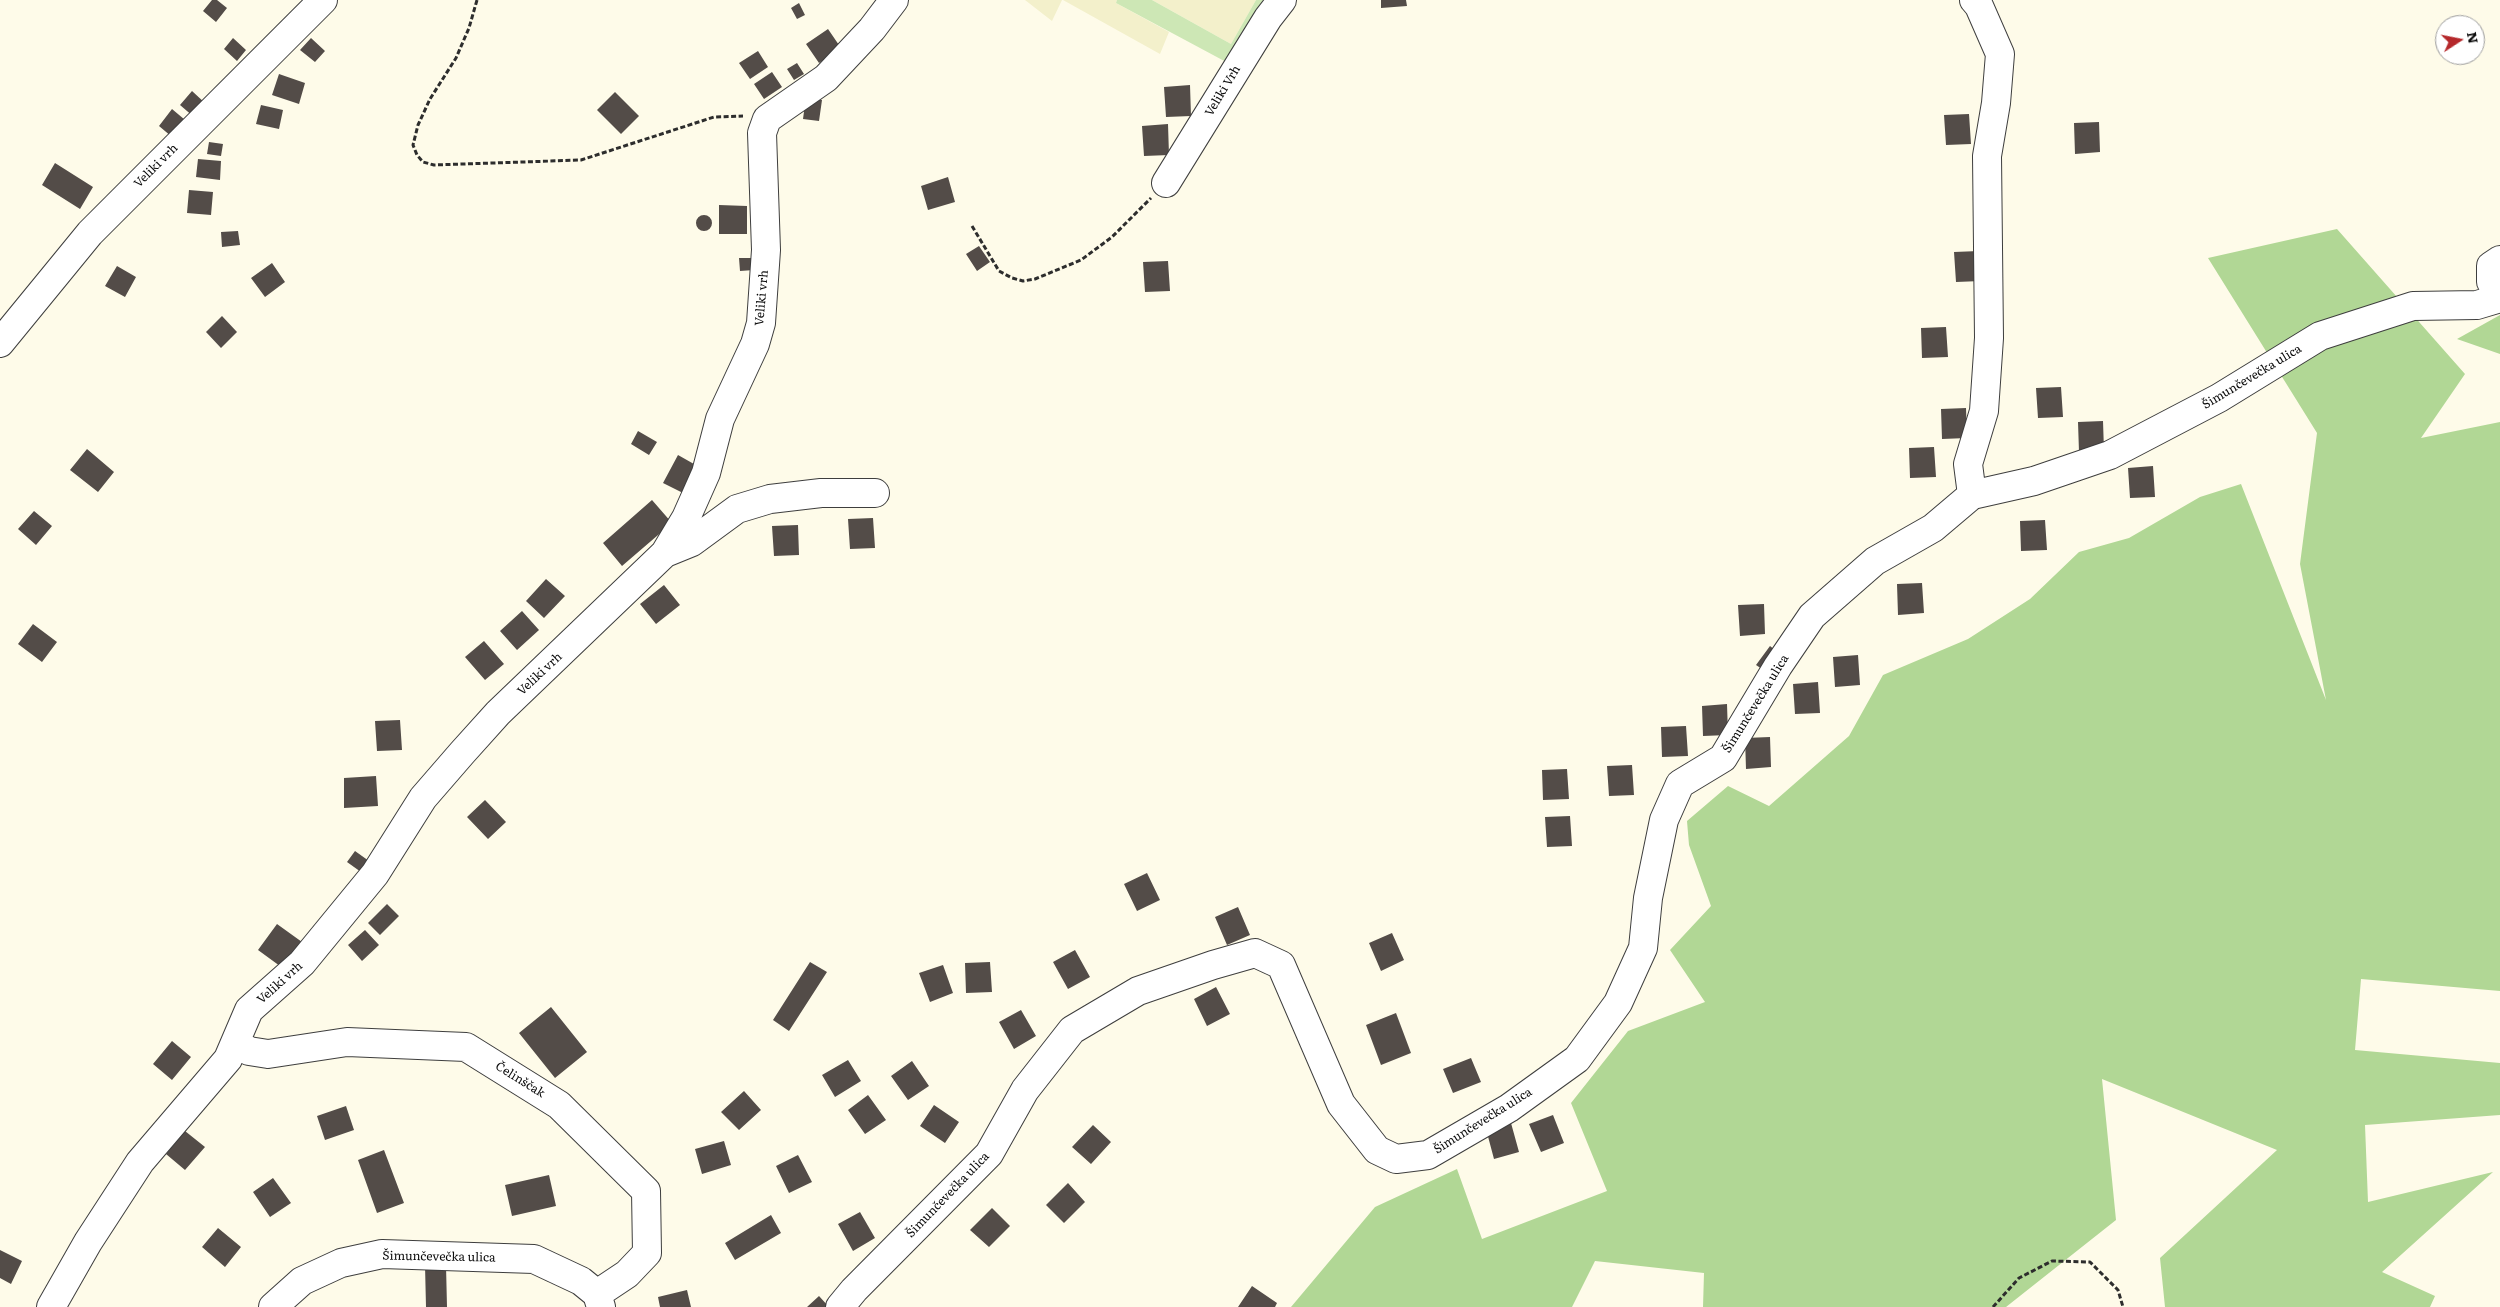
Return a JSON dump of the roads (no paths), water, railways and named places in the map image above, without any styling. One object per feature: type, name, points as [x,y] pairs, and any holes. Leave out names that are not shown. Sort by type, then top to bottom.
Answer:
[{"type":"street","name":"Veliki vrh","points":[[0,343],[90,233],[323,0]]},
{"type":"street","name":"Veliki vrh","points":[[51,1307],[88,1242],[140,1162],[228,1059],[249,1010],[302,963],[375,874],[423,798],[498,713],[665,553],[686,518],[706,474],[713,453],[720,419],[755,344],[761,323],[766,250],[762,133],[767,119],[826,78],[872,28],[894,0]]},
{"type":"street","name":"Veliki Vrh","points":[[1166,183],[1268,18],[1282,0]]},
{"type":"street","points":[[1972,495],[1968,464],[1984,411],[1989,338],[1987,156],[1996,103],[2000,54],[1974,0]]},
{"type":"street","name":"Šimunčevečka ulica","points":[[840,1307],[854,1290],[989,1154],[1025,1090],[1072,1030],[1138,991],[1213,965],[1255,953],[1282,965],[1341,1104],[1377,1150],[1396,1159],[1428,1155],[1509,1108],[1577,1059],[1618,1003],[1642,948],[1648,898],[1664,820],[1680,784],[1723,758],[1778,666],[1812,616],[1875,561],[1933,528],[1972,495],[2034,481],[2110,455],[2219,398],[2320,336],[2413,306],[2477,305],[2497,299],[2497,291],[2491,282],[2491,266],[2500,260]]},
{"type":"street","points":[[665,553],[692,542],[737,509],[745,506],[770,499],[821,493],[875,493]]},
{"type":"street","name":"Čelinščak","points":[[236,1043],[249,1051],[268,1054],[347,1042],[466,1047],[560,1105],[646,1190],[647,1253],[599,1301]]},
{"type":"street","name":"Šimunčevečka ulica","points":[[273,1307],[302,1281],[341,1263],[382,1254],[534,1259],[581,1281],[599,1301]]}]
